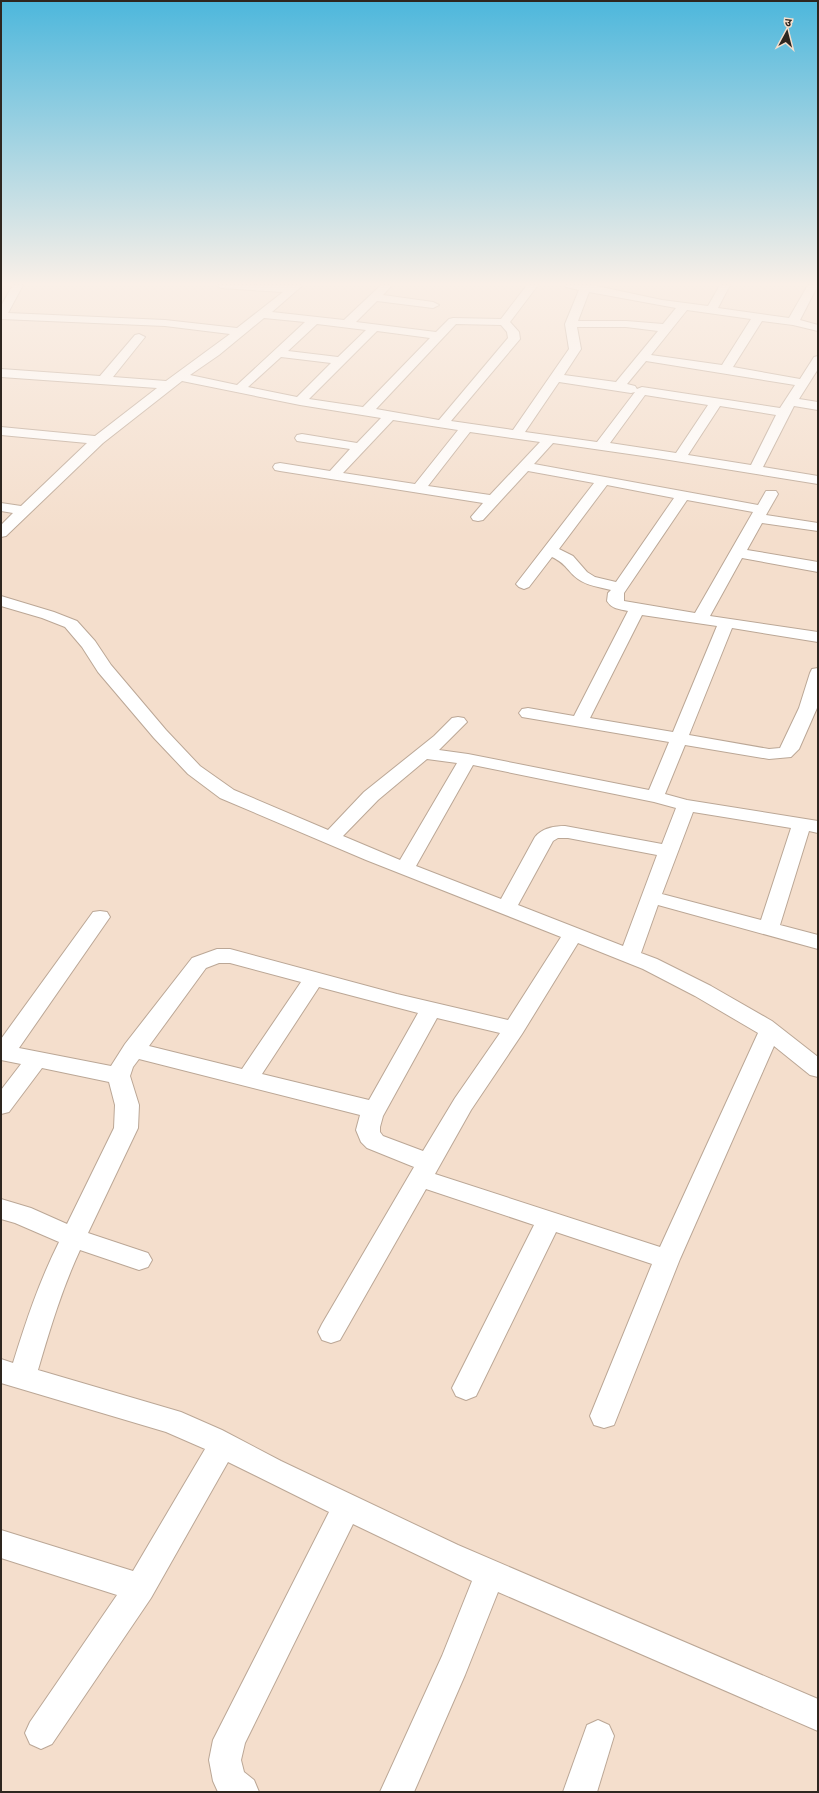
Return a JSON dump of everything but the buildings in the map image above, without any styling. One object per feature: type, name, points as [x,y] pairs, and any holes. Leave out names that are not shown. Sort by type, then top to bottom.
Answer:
[{"type":"street","points":[[104,380],[113,369]]},
{"type":"street","points":[[1,532],[98,440],[191,369]]},
{"type":"street","points":[[239,389],[262,369]]},
{"type":"street","points":[[300,401],[332,369]]},
{"type":"street","points":[[366,412],[408,369]]},
{"type":"street","points":[[442,424],[489,369]]},
{"type":"street","points":[[517,434],[562,369]]},
{"type":"street","points":[[619,386],[633,369]]},
{"type":"street","points":[[725,369],[803,383]]},
{"type":"street","points":[[755,470],[788,407],[814,369]]},
{"type":"street","points":[[1,373],[169,385]]},
{"type":"street","points":[[180,377],[300,401],[390,416],[600,446],[818,480]]},
{"type":"street","points":[[556,378],[619,386],[716,402],[788,407],[818,406]]},
{"type":"street","points":[[600,446],[642,391]]},
{"type":"street","points":[[679,458],[716,402]]},
{"type":"street","points":[[332,476],[390,416]]},
{"type":"street","points":[[418,489],[466,428]]},
{"type":"street","points":[[1,431],[98,440]]},
{"type":"street","points":[[302,438],[360,447]]},
{"type":"street","points":[[478,517],[550,439]]},
{"type":"street","points":[[524,466],[683,495],[818,527]]},
{"type":"street","points":[[280,468],[493,500]]},
{"type":"street","points":[[524,584],[603,481]]},
{"type":"street","points":[[700,619],[771,494]]},
{"type":"street","points":[[683,495],[619,587],[616,593],[615,601],[618,604],[637,609],[818,637]]},
{"type":"street","points":[[1,507],[24,510]]},
{"type":"street","points":[[549,550],[568,560],[582,575],[590,580],[619,587]]},
{"type":"street","points":[[738,553],[818,567]]},
{"type":"street","points":[[1,601],[48,615],[71,624],[89,644],[104,668],[160,734],[194,770],[227,794],[404,868],[629,956],[703,991],[770,1031],[818,1069]]},
{"type":"street","points":[[579,722],[637,609]]},
{"type":"street","points":[[655,797],[726,623]]},
{"type":"street","points":[[528,713],[769,754],[785,753],[790,749],[813,708],[818,673]]},
{"type":"street","points":[[331,838],[371,796],[422,753],[440,740],[458,722]]},
{"type":"street","points":[[422,753],[468,759],[686,804],[810,826],[769,928]]},
{"type":"street","points":[[404,868],[468,759]]},
{"type":"street","points":[[629,956],[686,804]]},
{"type":"street","points":[[506,908],[545,837],[551,833],[560,831],[668,851]]},
{"type":"street","points":[[651,897],[818,942]]},
{"type":"street","points":[[100,917],[2,1052],[119,1076]]},
{"type":"street","points":[[331,1332],[463,1104],[514,1029],[573,934]]},
{"type":"street","points":[[514,1029],[314,979],[230,956],[217,956],[199,963],[123,1065],[119,1076],[120,1085],[127,1105],[126,1128],[56,1274],[43,1309],[11,1374],[170,1421],[223,1444],[347,1507],[447,1555],[818,1715]]},
{"type":"street","points":[[248,1078],[314,979]]},
{"type":"street","points":[[431,1009],[375,1110],[366,1129],[368,1137],[424,1170],[550,1220],[667,1260]]},
{"type":"street","points":[[604,1416],[667,1260],[770,1031]]},
{"type":"street","points":[[133,1050],[375,1110]]},
{"type":"street","points":[[1,1106],[37,1059]]},
{"type":"street","points":[[1,1209],[22,1215],[73,1238],[139,1260]]},
{"type":"street","points":[[466,1388],[550,1220]]},
{"type":"street","points":[[41,1732],[140,1588],[223,1444]]},
{"type":"street","points":[[242,1792],[230,1781],[225,1760],[229,1740],[347,1507]]},
{"type":"street","points":[[1,1544],[140,1588]]},
{"type":"street","points":[[397,1792],[454,1664],[490,1574]]},
{"type":"street","points":[[580,1792],[598,1736]]}]
